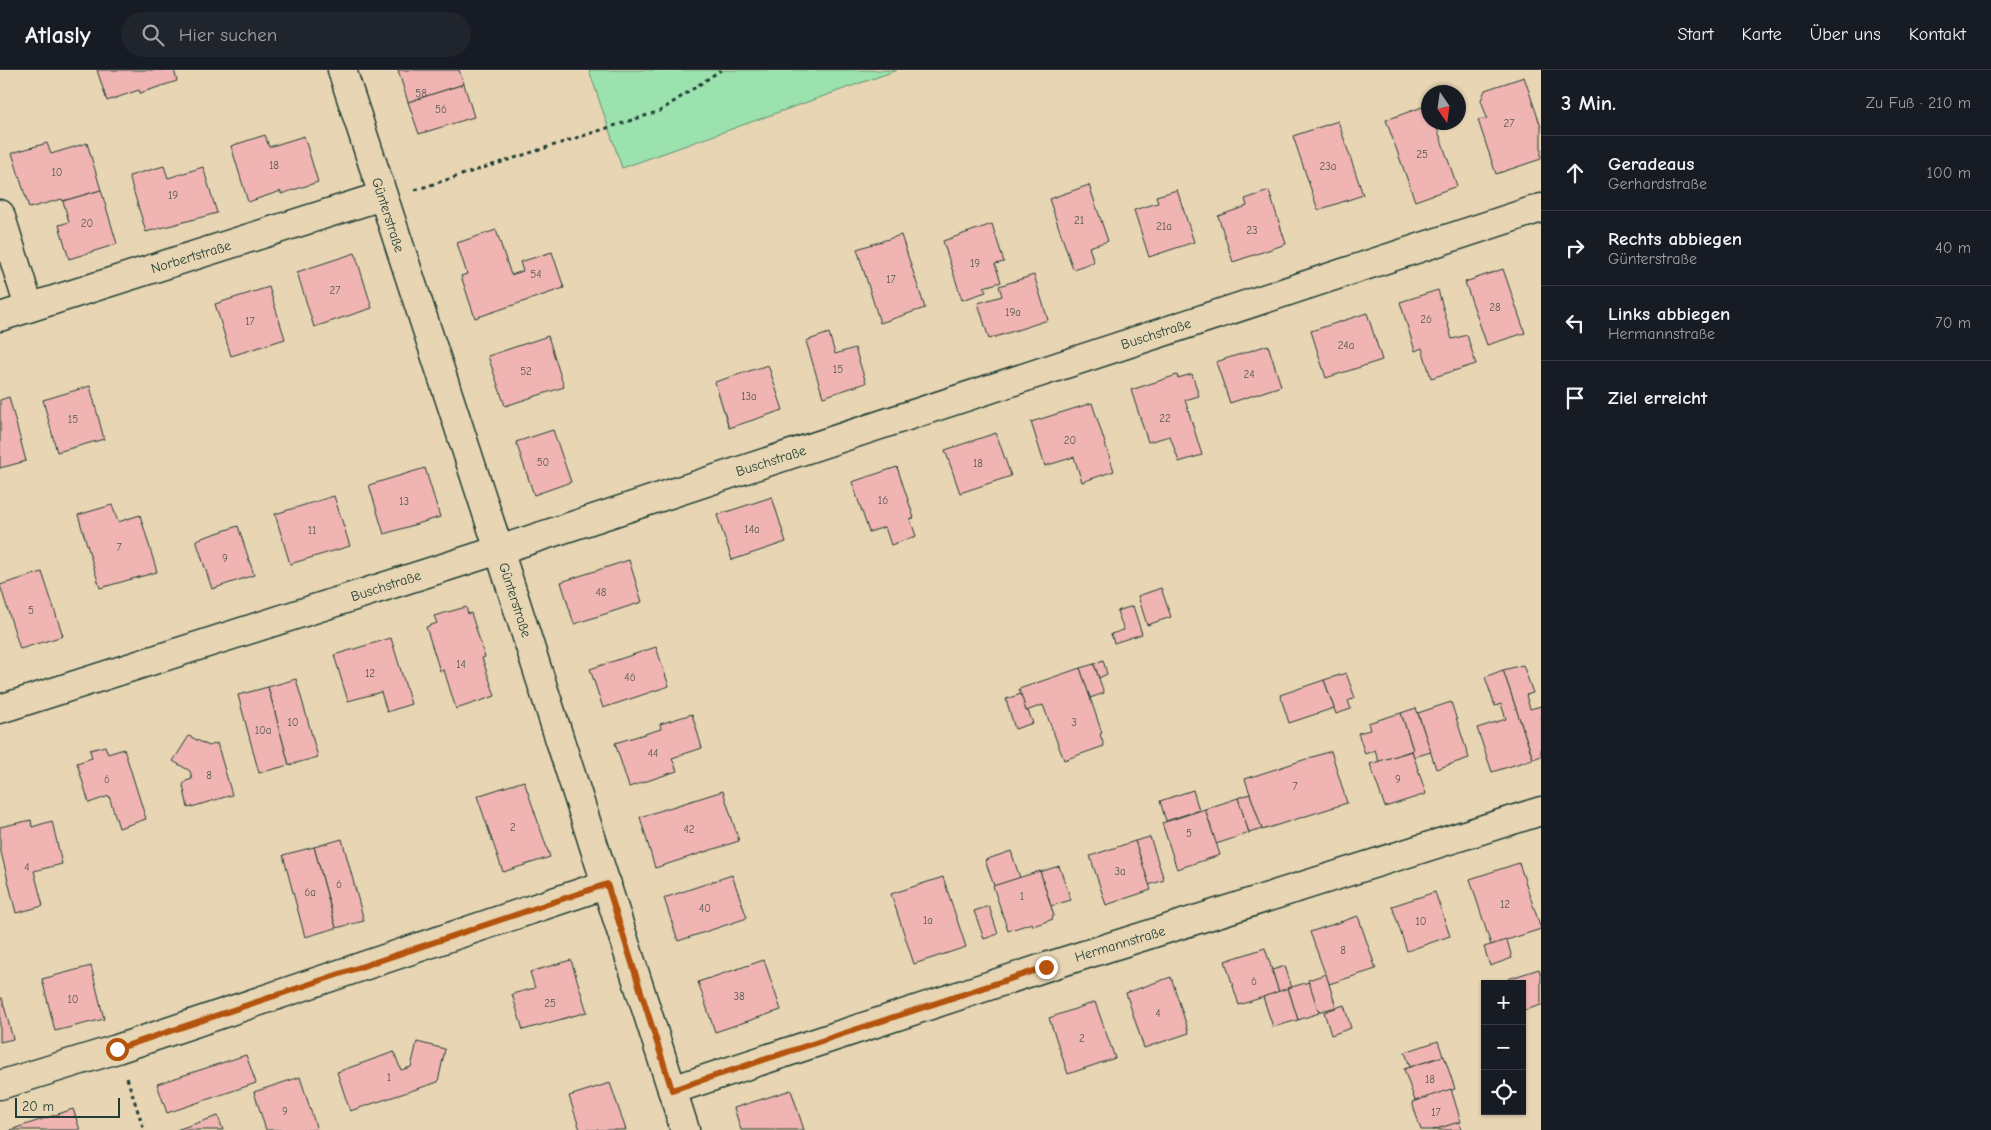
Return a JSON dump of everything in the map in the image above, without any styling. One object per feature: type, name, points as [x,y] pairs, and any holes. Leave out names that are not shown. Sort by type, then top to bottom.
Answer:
[{"type":"street","name":"Günterstraße","points":[[342,70],[499,550],[685,1130]]},
{"type":"street","name":"Norbertstraße","points":[[0,317],[382,196]]},
{"type":"street","name":"Buschstraße","points":[[0,709],[499,550],[1541,208]]},
{"type":"street","points":[[0,214],[29,308]]},
{"type":"street","name":"Hermannstraße","points":[[672,1090],[1036,970],[1541,811]]},
{"type":"street","points":[[0,1086],[117,1049],[607,884]]},
{"type":"path","points":[[711,70],[715,75]]},
{"type":"path","points":[[382,196],[422,188],[660,111],[721,70]]},
{"type":"path","points":[[117,1049],[144,1130]]},
{"type":"green space","points":[[589,70],[897,70],[622,168]]},
{"type":"building","points":[[97,70],[174,70],[177,81],[140,93],[139,90],[107,101]]},
{"type":"building","points":[[398,70],[459,70],[464,84],[408,102]]},
{"type":"building","points":[[1524,77],[1541,127],[1541,159],[1496,174],[1478,120],[1487,118],[1481,100],[1485,90]]},
{"type":"building","points":[[464,84],[474,117],[419,134],[408,102]]},
{"type":"building","points":[[1421,108],[1421,130],[1438,130],[1457,186],[1415,201],[1386,120]]},
{"type":"building","points":[[1338,121],[1363,195],[1318,210],[1293,136]]},
{"type":"building","points":[[265,135],[269,147],[304,136],[318,182],[281,194],[281,191],[248,202],[231,146]]},
{"type":"building","points":[[47,143],[51,154],[87,143],[101,190],[29,208],[12,153]]},
{"type":"building","points":[[164,166],[168,178],[203,167],[217,213],[146,232],[129,176]]},
{"type":"building","points":[[1089,185],[1108,241],[1089,247],[1094,262],[1073,269],[1049,199]]},
{"type":"building","points":[[101,190],[117,244],[69,259],[59,225],[69,222],[63,201]]},
{"type":"building","points":[[1177,190],[1194,242],[1149,257],[1134,210],[1158,203],[1156,196]]},
{"type":"building","points":[[1269,191],[1286,244],[1233,262],[1218,216],[1247,206],[1245,199]]},
{"type":"building","points":[[992,224],[1004,262],[995,264],[1001,282],[984,287],[986,292],[962,300],[943,241]]},
{"type":"building","points":[[496,230],[511,275],[523,271],[520,262],[552,252],[564,288],[475,318],[461,276],[467,274],[457,243]]},
{"type":"building","points":[[901,235],[925,308],[880,323],[857,249]]},
{"type":"building","points":[[355,253],[372,308],[314,327],[297,272]]},
{"type":"building","points":[[1503,269],[1525,333],[1487,345],[1465,282]]},
{"type":"building","points":[[1034,275],[1048,320],[989,339],[978,303],[1002,296],[999,286]]},
{"type":"building","points":[[269,287],[285,339],[231,356],[215,304]]},
{"type":"building","points":[[1438,290],[1452,339],[1467,335],[1476,364],[1431,378],[1422,348],[1415,351],[1400,302]]},
{"type":"building","points":[[1367,313],[1382,360],[1326,378],[1311,331]]},
{"type":"building","points":[[829,333],[835,354],[855,348],[866,383],[823,397],[806,341]]},
{"type":"building","points":[[548,336],[564,387],[505,406],[488,356]]},
{"type":"building","points":[[1268,345],[1281,386],[1230,403],[1216,362]]},
{"type":"building","points":[[768,365],[783,410],[729,428],[715,382]]},
{"type":"building","points":[[1192,374],[1199,396],[1185,400],[1202,455],[1179,462],[1170,436],[1148,442],[1131,390],[1177,375],[1178,378]]},
{"type":"building","points":[[90,386],[104,439],[57,452],[43,400]]},
{"type":"building","points":[[9,397],[26,461],[0,468],[0,400]]},
{"type":"building","points":[[1092,403],[1114,471],[1082,482],[1074,457],[1045,466],[1031,422]]},
{"type":"building","points":[[553,430],[571,482],[534,495],[516,442]]},
{"type":"building","points":[[996,433],[1011,476],[960,493],[945,450]]},
{"type":"building","points":[[897,467],[914,518],[910,519],[916,536],[891,545],[885,527],[869,532],[852,482]]},
{"type":"building","points":[[425,468],[440,517],[384,534],[369,485]]},
{"type":"building","points":[[334,496],[350,546],[290,564],[275,514]]},
{"type":"building","points":[[772,497],[786,542],[732,560],[717,515]]},
{"type":"building","points":[[112,505],[118,522],[140,515],[157,572],[100,588],[78,515]]},
{"type":"building","points":[[238,526],[254,575],[212,589],[196,540]]},
{"type":"building","points":[[629,560],[642,602],[574,624],[561,582]]},
{"type":"building","points":[[42,572],[63,636],[20,649],[0,585]]},
{"type":"building","points":[[1161,588],[1171,617],[1147,625],[1138,596]]},
{"type":"building","points":[[1133,606],[1142,634],[1114,643],[1111,634],[1124,630],[1117,611]]},
{"type":"building","points":[[466,607],[468,614],[471,613],[485,657],[482,658],[495,696],[456,709],[444,670],[440,671],[426,627],[437,623],[434,616]]},
{"type":"building","points":[[391,638],[411,704],[387,712],[381,692],[348,701],[334,655]]},
{"type":"building","points":[[656,647],[669,686],[603,708],[590,669]]},
{"type":"building","points":[[1103,660],[1107,674],[1099,678],[1094,664]]},
{"type":"building","points":[[1094,664],[1104,693],[1090,698],[1080,668]]},
{"type":"building","points":[[1523,665],[1533,693],[1526,695],[1530,709],[1541,706],[1541,756],[1533,759],[1503,670]]},
{"type":"building","points":[[1080,668],[1102,733],[1100,734],[1104,746],[1064,760],[1043,705],[1026,711],[1019,689]]},
{"type":"building","points":[[1503,670],[1533,759],[1492,772],[1477,728],[1506,719],[1501,704],[1495,706],[1485,677]]},
{"type":"building","points":[[1346,673],[1355,698],[1348,701],[1351,709],[1336,714],[1324,680]]},
{"type":"building","points":[[296,679],[318,757],[289,765],[268,687]]},
{"type":"building","points":[[1324,680],[1334,708],[1289,723],[1280,695]]},
{"type":"building","points":[[268,687],[289,765],[259,773],[238,695]]},
{"type":"building","points":[[1021,694],[1026,711],[1028,711],[1033,723],[1015,729],[1006,699]]},
{"type":"building","points":[[1451,702],[1469,758],[1436,769],[1418,713]]},
{"type":"building","points":[[1416,708],[1431,752],[1414,757],[1401,713]]},
{"type":"building","points":[[1401,713],[1413,750],[1379,762],[1375,750],[1365,754],[1358,733],[1370,730],[1368,723]]},
{"type":"building","points":[[692,714],[702,748],[672,758],[677,771],[629,787],[615,743],[661,729],[660,724]]},
{"type":"building","points":[[189,736],[209,746],[217,743],[232,795],[188,808],[183,785],[186,781],[192,779],[190,771],[173,761]]},
{"type":"building","points":[[105,746],[108,754],[124,749],[146,819],[119,828],[109,796],[89,803],[77,763],[92,758],[90,750]]},
{"type":"building","points":[[1331,751],[1347,803],[1262,830],[1245,779]]},
{"type":"building","points":[[1412,751],[1426,794],[1385,807],[1370,764]]},
{"type":"building","points":[[524,781],[550,857],[503,872],[477,796]]},
{"type":"building","points":[[1193,790],[1199,810],[1166,821],[1160,801]]},
{"type":"building","points":[[723,791],[739,841],[655,868],[640,817]]},
{"type":"building","points":[[1250,794],[1262,829],[1249,833],[1238,798]]},
{"type":"building","points":[[1238,798],[1249,833],[1216,844],[1205,809]]},
{"type":"building","points":[[1205,809],[1220,855],[1177,869],[1162,823]]},
{"type":"building","points":[[31,820],[32,827],[52,821],[62,864],[34,871],[43,906],[16,913],[0,848],[0,827]]},
{"type":"building","points":[[1150,837],[1164,880],[1149,885],[1135,841]]},
{"type":"building","points":[[342,839],[364,921],[336,928],[314,847]]},
{"type":"building","points":[[1135,841],[1151,890],[1106,905],[1090,856]]},
{"type":"building","points":[[314,847],[336,928],[305,937],[283,855]]},
{"type":"building","points":[[1011,851],[1020,878],[994,886],[985,860]]},
{"type":"building","points":[[1519,863],[1541,929],[1491,945],[1470,879]]},
{"type":"building","points":[[1059,866],[1071,900],[1051,906],[1040,872]]},
{"type":"building","points":[[1040,871],[1054,916],[1052,917],[1053,919],[1033,926],[1032,923],[1008,931],[993,886]]},
{"type":"building","points":[[732,875],[747,918],[678,941],[664,898]]},
{"type":"building","points":[[943,877],[966,947],[914,964],[891,894]]},
{"type":"building","points":[[1435,892],[1450,936],[1407,951],[1392,906]]},
{"type":"building","points":[[989,906],[998,934],[984,939],[974,911]]},
{"type":"building","points":[[1358,916],[1376,969],[1329,984],[1310,932]]},
{"type":"building","points":[[1507,940],[1512,958],[1490,966],[1484,947]]},
{"type":"building","points":[[1265,948],[1279,992],[1239,1005],[1225,961]]},
{"type":"building","points":[[571,960],[587,1012],[523,1030],[512,994],[535,988],[530,972]]},
{"type":"building","points":[[764,960],[781,1010],[715,1032],[698,982]]},
{"type":"building","points":[[91,966],[104,1019],[55,1031],[42,979]]},
{"type":"building","points":[[1285,966],[1292,988],[1279,992],[1272,970]]},
{"type":"building","points":[[1539,969],[1541,977],[1541,1005],[1526,1010],[1526,980],[1508,979]]},
{"type":"building","points":[[1326,974],[1336,1007],[1318,1012],[1308,980]]},
{"type":"building","points":[[1171,977],[1189,1033],[1144,1048],[1126,993]]},
{"type":"building","points":[[1309,982],[1319,1013],[1298,1020],[1288,988]]},
{"type":"building","points":[[1288,988],[1298,1020],[1273,1027],[1263,997]]},
{"type":"building","points":[[0,998],[2,998],[13,1039],[0,1042]]},
{"type":"building","points":[[1095,1002],[1115,1058],[1068,1074],[1049,1018]]},
{"type":"building","points":[[1344,1005],[1351,1028],[1331,1035],[1324,1012]]},
{"type":"building","points":[[1438,1041],[1443,1056],[1410,1067],[1405,1052]]},
{"type":"building","points":[[417,1042],[445,1049],[438,1082],[350,1111],[337,1072],[394,1052],[401,1070],[411,1067]]},
{"type":"building","points":[[246,1055],[256,1083],[167,1113],[157,1084]]},
{"type":"building","points":[[1444,1056],[1455,1089],[1415,1101],[1404,1069]]},
{"type":"building","points":[[300,1077],[317,1130],[266,1130],[254,1092]]},
{"type":"building","points":[[610,1083],[626,1130],[580,1130],[569,1096]]},
{"type":"building","points":[[1451,1089],[1461,1122],[1433,1130],[1421,1130],[1412,1102]]},
{"type":"building","points":[[791,1090],[804,1130],[741,1130],[734,1108]]},
{"type":"building","points":[[73,1109],[80,1130],[10,1130]]},
{"type":"building","points":[[218,1116],[223,1130],[176,1130]]},
{"type":"building","points":[[1459,1122],[1462,1130],[1433,1130]]},
{"type":"route","points":[[117,1049],[607,884],[672,1090],[1046,967]]}]
